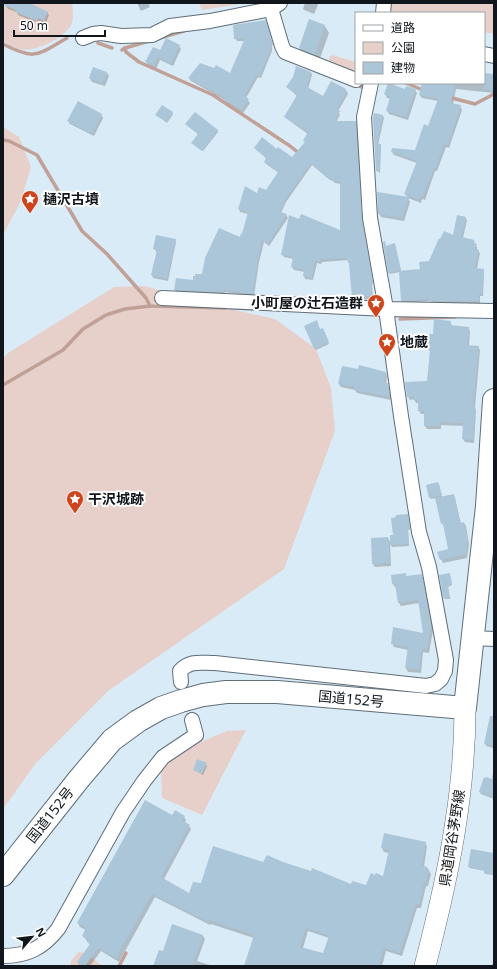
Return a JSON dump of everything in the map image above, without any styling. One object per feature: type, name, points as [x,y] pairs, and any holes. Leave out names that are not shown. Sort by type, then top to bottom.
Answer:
[{"type":"highway","points":[[466,708],[472,638],[487,506],[494,400]]},
{"type":"highway","name":"国道152号","points":[[3,875],[78,779],[112,740],[138,721],[168,706],[203,695],[226,692],[277,692],[466,708]]},
{"type":"main road","name":"県道岡谷茅野線","points":[[425,966],[440,909],[457,822],[466,708]]},
{"type":"street","points":[[83,38],[101,33],[121,36],[152,35],[170,26],[210,21],[276,6],[282,46],[285,52],[355,80]]},
{"type":"street","points":[[181,682],[180,671],[186,665],[197,662],[426,686],[435,684],[441,679],[445,671],[446,660],[444,646],[429,567],[419,532],[386,309],[370,218],[364,117],[369,84]]},
{"type":"street","points":[[162,298],[386,309],[494,310]]},
{"type":"street","points":[[472,638],[494,639]]},
{"type":"street","points":[[3,956],[19,956],[35,950],[49,941],[58,929],[123,812],[144,780],[163,757],[196,735],[192,720]]},
{"type":"green space","points":[[3,3],[72,3],[72,23],[62,35],[41,47],[26,50],[13,47],[3,41]]},
{"type":"green space","points":[[199,3],[247,3],[202,10]]},
{"type":"green space","points":[[390,3],[494,3],[494,34],[485,32],[485,12],[392,12]]},
{"type":"green space","points":[[333,55],[355,62],[355,76],[328,63],[330,56]]},
{"type":"green space","points":[[3,127],[19,137],[31,167],[20,203],[3,235]]},
{"type":"green space","points":[[145,286],[195,301],[275,319],[316,349],[331,388],[335,431],[284,569],[108,691],[36,763],[3,809],[3,358],[8,353],[114,287]]},
{"type":"green space","points":[[246,730],[202,815],[162,798],[161,768],[193,745],[227,731]]},
{"type":"green space","points":[[78,952],[87,953],[102,966],[70,966],[71,961]]},
{"type":"building","points":[[3,3],[30,3],[48,12],[44,21],[38,18],[37,21],[15,12],[16,10],[3,5]]},
{"type":"building","points":[[309,19],[325,25],[315,55],[299,48]]},
{"type":"building","points":[[266,20],[272,42],[271,48],[260,76],[257,75],[244,96],[249,99],[242,110],[224,100],[225,98],[188,78],[200,63],[214,68],[216,65],[230,73],[245,38],[234,39],[233,25]]},
{"type":"building","points":[[166,38],[180,45],[171,64],[158,57],[154,66],[145,62],[153,47],[160,50]]},
{"type":"building","points":[[296,66],[311,72],[307,87],[323,96],[331,81],[347,91],[337,109],[340,111],[334,121],[356,121],[362,218],[373,282],[371,282],[372,296],[352,298],[349,263],[347,258],[320,259],[320,262],[315,261],[312,278],[303,276],[304,270],[291,267],[293,257],[281,255],[289,215],[299,219],[301,214],[340,230],[340,181],[332,181],[332,178],[327,178],[311,163],[285,200],[280,212],[287,214],[268,244],[262,240],[253,294],[224,290],[223,292],[174,290],[176,278],[193,280],[193,276],[195,276],[195,274],[202,274],[205,258],[219,228],[240,237],[248,212],[238,209],[245,186],[257,193],[259,187],[266,190],[278,172],[264,162],[266,158],[254,148],[262,137],[277,149],[278,147],[292,157],[305,142],[303,141],[308,132],[284,117],[297,95],[286,87],[293,77]]},
{"type":"building","points":[[93,67],[107,72],[103,84],[89,78]]},
{"type":"building","points":[[485,73],[494,74],[494,90],[484,89]]},
{"type":"building","points":[[388,84],[405,89],[406,86],[416,89],[406,117],[386,111],[390,97],[384,94]]},
{"type":"building","points":[[422,84],[455,84],[451,103],[461,105],[448,146],[444,144],[436,168],[434,168],[423,197],[421,196],[419,200],[404,194],[417,161],[391,152],[392,148],[415,150],[424,124],[428,126],[438,99],[419,95]]},
{"type":"building","points":[[78,101],[102,114],[92,134],[67,121]]},
{"type":"building","points":[[162,105],[173,112],[166,122],[155,115]]},
{"type":"building","points":[[195,112],[218,130],[202,151],[191,143],[198,134],[185,124]]},
{"type":"building","points":[[374,113],[383,115],[377,144],[381,144],[379,171],[376,171]]},
{"type":"building","points":[[377,192],[409,197],[402,218],[378,214]]},
{"type":"building","points":[[457,215],[466,217],[462,237],[474,240],[473,243],[477,244],[475,249],[479,250],[475,268],[484,269],[482,294],[479,294],[479,301],[430,301],[429,299],[401,301],[399,271],[420,269],[419,262],[429,261],[439,238],[440,239],[444,231],[453,235]]},
{"type":"building","points":[[156,235],[176,239],[167,279],[151,275],[157,250],[153,249]]},
{"type":"building","points":[[385,241],[386,246],[395,243],[401,270],[388,273],[383,242]]},
{"type":"building","points":[[434,319],[451,321],[450,325],[469,327],[467,345],[479,346],[473,406],[475,406],[473,440],[462,439],[463,423],[440,422],[440,426],[424,426],[424,411],[418,411],[418,400],[413,400],[413,396],[407,397],[405,382],[427,381],[430,350],[428,350],[429,334],[433,334]]},
{"type":"building","points":[[317,320],[320,329],[323,328],[329,342],[314,349],[304,326]]},
{"type":"building","points":[[359,365],[386,372],[384,383],[388,383],[390,397],[354,390],[355,387],[338,384],[342,366],[358,369]]},
{"type":"building","points":[[438,482],[442,495],[429,498],[426,485]]},
{"type":"building","points":[[454,494],[460,523],[464,522],[468,540],[466,554],[440,560],[437,552],[448,549],[443,523],[441,524],[435,498]]},
{"type":"building","points":[[408,514],[410,528],[408,529],[409,544],[390,545],[390,535],[393,535],[391,518],[396,517],[396,515]]},
{"type":"building","points":[[388,537],[390,563],[372,564],[371,538]]},
{"type":"building","points":[[406,573],[406,576],[422,574],[431,626],[427,650],[422,649],[419,670],[405,668],[408,647],[391,644],[393,627],[423,633],[418,600],[398,603],[395,584],[392,584],[391,575]]},
{"type":"building","points":[[450,573],[452,584],[448,586],[450,598],[443,598],[439,575]]},
{"type":"building","points":[[490,716],[494,716],[494,746],[484,744]]},
{"type":"building","points":[[197,759],[207,763],[202,774],[193,770]]},
{"type":"building","points":[[484,777],[494,780],[494,797],[479,792]]},
{"type":"building","points":[[145,800],[172,815],[175,810],[185,816],[182,820],[190,825],[161,877],[189,893],[193,882],[201,883],[213,846],[263,862],[267,855],[311,871],[312,868],[351,884],[352,881],[366,885],[371,873],[375,875],[376,873],[383,876],[389,850],[381,848],[384,833],[426,842],[422,865],[427,867],[429,870],[426,883],[424,883],[420,904],[416,904],[400,953],[384,948],[379,966],[244,966],[254,935],[209,920],[208,922],[152,894],[116,958],[98,948],[85,966],[82,966],[77,962],[90,944],[87,942],[88,940],[82,936],[86,928],[77,923]],"holes":[[[306,928],[329,936],[323,953],[300,947]]]},
{"type":"building","points":[[471,849],[494,853],[494,875],[484,873],[484,870],[468,867]]},
{"type":"building","points":[[172,924],[203,935],[193,966],[153,966],[159,950],[163,951]]},
{"type":"waterway","points":[[122,50],[184,31]]},
{"type":"waterway","points":[[3,44],[23,53],[36,54],[67,38]]},
{"type":"waterway","points":[[98,43],[112,48]]},
{"type":"waterway","points":[[125,48],[126,52],[139,62],[213,95],[300,154]]},
{"type":"waterway","points":[[354,84],[362,87]]},
{"type":"waterway","points":[[408,84],[425,91]]},
{"type":"waterway","points":[[448,97],[475,104],[494,94]]},
{"type":"waterway","points":[[3,140],[9,141],[37,155],[82,231],[107,254],[146,298],[150,306],[225,308]]},
{"type":"waterway","points":[[3,385],[63,350],[83,329],[106,315],[125,309],[150,306]]},
{"type":"waterway","points":[[400,319],[455,317]]},
{"type":"waterway","points":[[119,966],[126,953]]},
{"type":"place","name":"樋沢古墳","points":[[30,214]]},
{"type":"place","name":"小町屋の辻石造群","points":[[376,318]]},
{"type":"place","name":"地蔵","points":[[387,357]]},
{"type":"place","name":"干沢城跡","points":[[75,514]]}]
